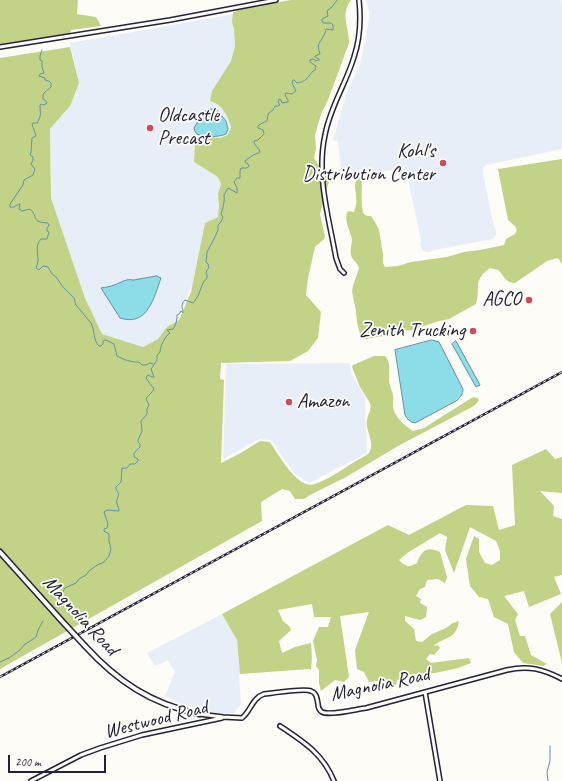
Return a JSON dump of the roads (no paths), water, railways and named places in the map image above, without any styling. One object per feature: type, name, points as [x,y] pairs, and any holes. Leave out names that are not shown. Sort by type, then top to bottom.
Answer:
[{"type":"main road","name":"Magnolia Road","points":[[0,552],[85,646],[116,676],[146,696],[171,707],[199,714]]},
{"type":"street","points":[[0,47],[170,20],[276,0]]},
{"type":"street","points":[[344,274],[340,269],[336,258],[323,187],[322,165],[325,134],[332,111],[354,58],[359,37],[359,0]]},
{"type":"street","name":"Magnolia Road","points":[[199,714],[242,718],[257,697],[264,694],[309,690],[316,694],[319,708],[322,711],[326,713],[333,713],[366,708],[519,668],[550,672],[562,679]]},
{"type":"street","points":[[425,692],[440,781]]},
{"type":"street","name":"Westwood Road","points":[[31,781],[81,755],[100,748],[142,735],[223,717]]},
{"type":"street","points":[[280,726],[303,741],[317,754],[327,767],[334,781]]},
{"type":"water","points":[[212,109],[218,111],[226,121],[228,129],[226,134],[212,137],[197,134],[194,128],[201,116],[205,111]]},
{"type":"water","points":[[157,276],[161,278],[156,294],[148,308],[137,318],[130,320],[120,318],[101,288],[128,280]]},
{"type":"water","points":[[432,340],[439,342],[463,389],[463,392],[456,401],[415,423],[409,420],[405,415],[395,350]]},
{"type":"water","points":[[456,341],[480,385],[476,387],[452,344]]},
{"type":"waterway","points":[[57,602],[65,588],[76,583],[89,571],[104,562],[109,556],[111,549],[109,534],[104,531],[108,524],[104,512],[107,510],[119,511],[116,487],[121,482],[122,468],[127,468],[130,464],[135,464],[138,461],[138,459],[134,457],[134,453],[140,447],[138,440],[142,431],[141,421],[147,414],[149,405],[146,399],[154,389],[146,378],[148,375],[154,377],[151,369],[157,360],[157,356],[163,342],[170,333],[167,330],[173,329],[177,315],[181,311],[183,313],[183,302],[185,300],[193,303],[207,278],[206,273],[209,268],[206,262],[207,252],[218,230],[218,225],[223,217],[221,214],[224,204],[224,195],[228,188],[237,193],[237,188],[234,182],[237,178],[240,178],[241,168],[247,168],[249,166],[245,161],[260,151],[254,143],[254,141],[258,140],[264,134],[263,130],[258,128],[258,126],[267,121],[268,114],[275,106],[280,105],[278,102],[279,99],[282,103],[288,102],[285,95],[286,93],[292,94],[296,91],[292,83],[293,80],[297,83],[303,82],[315,70],[316,66],[310,62],[310,60],[319,60],[315,57],[320,54],[318,47],[319,43],[326,29],[333,30],[333,25],[331,23],[323,23],[322,19],[328,16],[327,11],[337,0]]},
{"type":"waterway","points":[[42,50],[40,60],[42,61],[44,73],[40,74],[39,76],[49,81],[51,83],[51,87],[43,95],[43,99],[47,103],[40,105],[39,120],[37,123],[32,124],[36,136],[32,138],[30,155],[33,157],[31,164],[35,169],[33,175],[24,180],[23,185],[10,204],[10,207],[20,204],[19,209],[22,211],[30,209],[39,222],[48,223],[49,225],[47,231],[49,232],[47,239],[41,239],[38,244],[38,261],[36,268],[39,270],[43,266],[48,267],[52,274],[74,298],[76,305],[91,323],[97,344],[101,346],[103,341],[106,340],[114,344],[117,356],[139,362],[142,365],[150,363],[153,364]]},
{"type":"waterway","points":[[0,662],[9,658],[36,637],[43,621]]},
{"type":"waterway","points":[[548,781],[547,772],[550,761],[550,746]]},
{"type":"railway","points":[[0,677],[562,372]]},
{"type":"place","name":"Oldcastle Precast","points":[[150,128]]},
{"type":"place","name":"Kohl's Distribution Center","points":[[443,163]]},
{"type":"place","name":"AGCO","points":[[529,300]]},
{"type":"place","name":"Zenith Trucking","points":[[473,331]]},
{"type":"place","name":"Amazon","points":[[289,402]]}]
